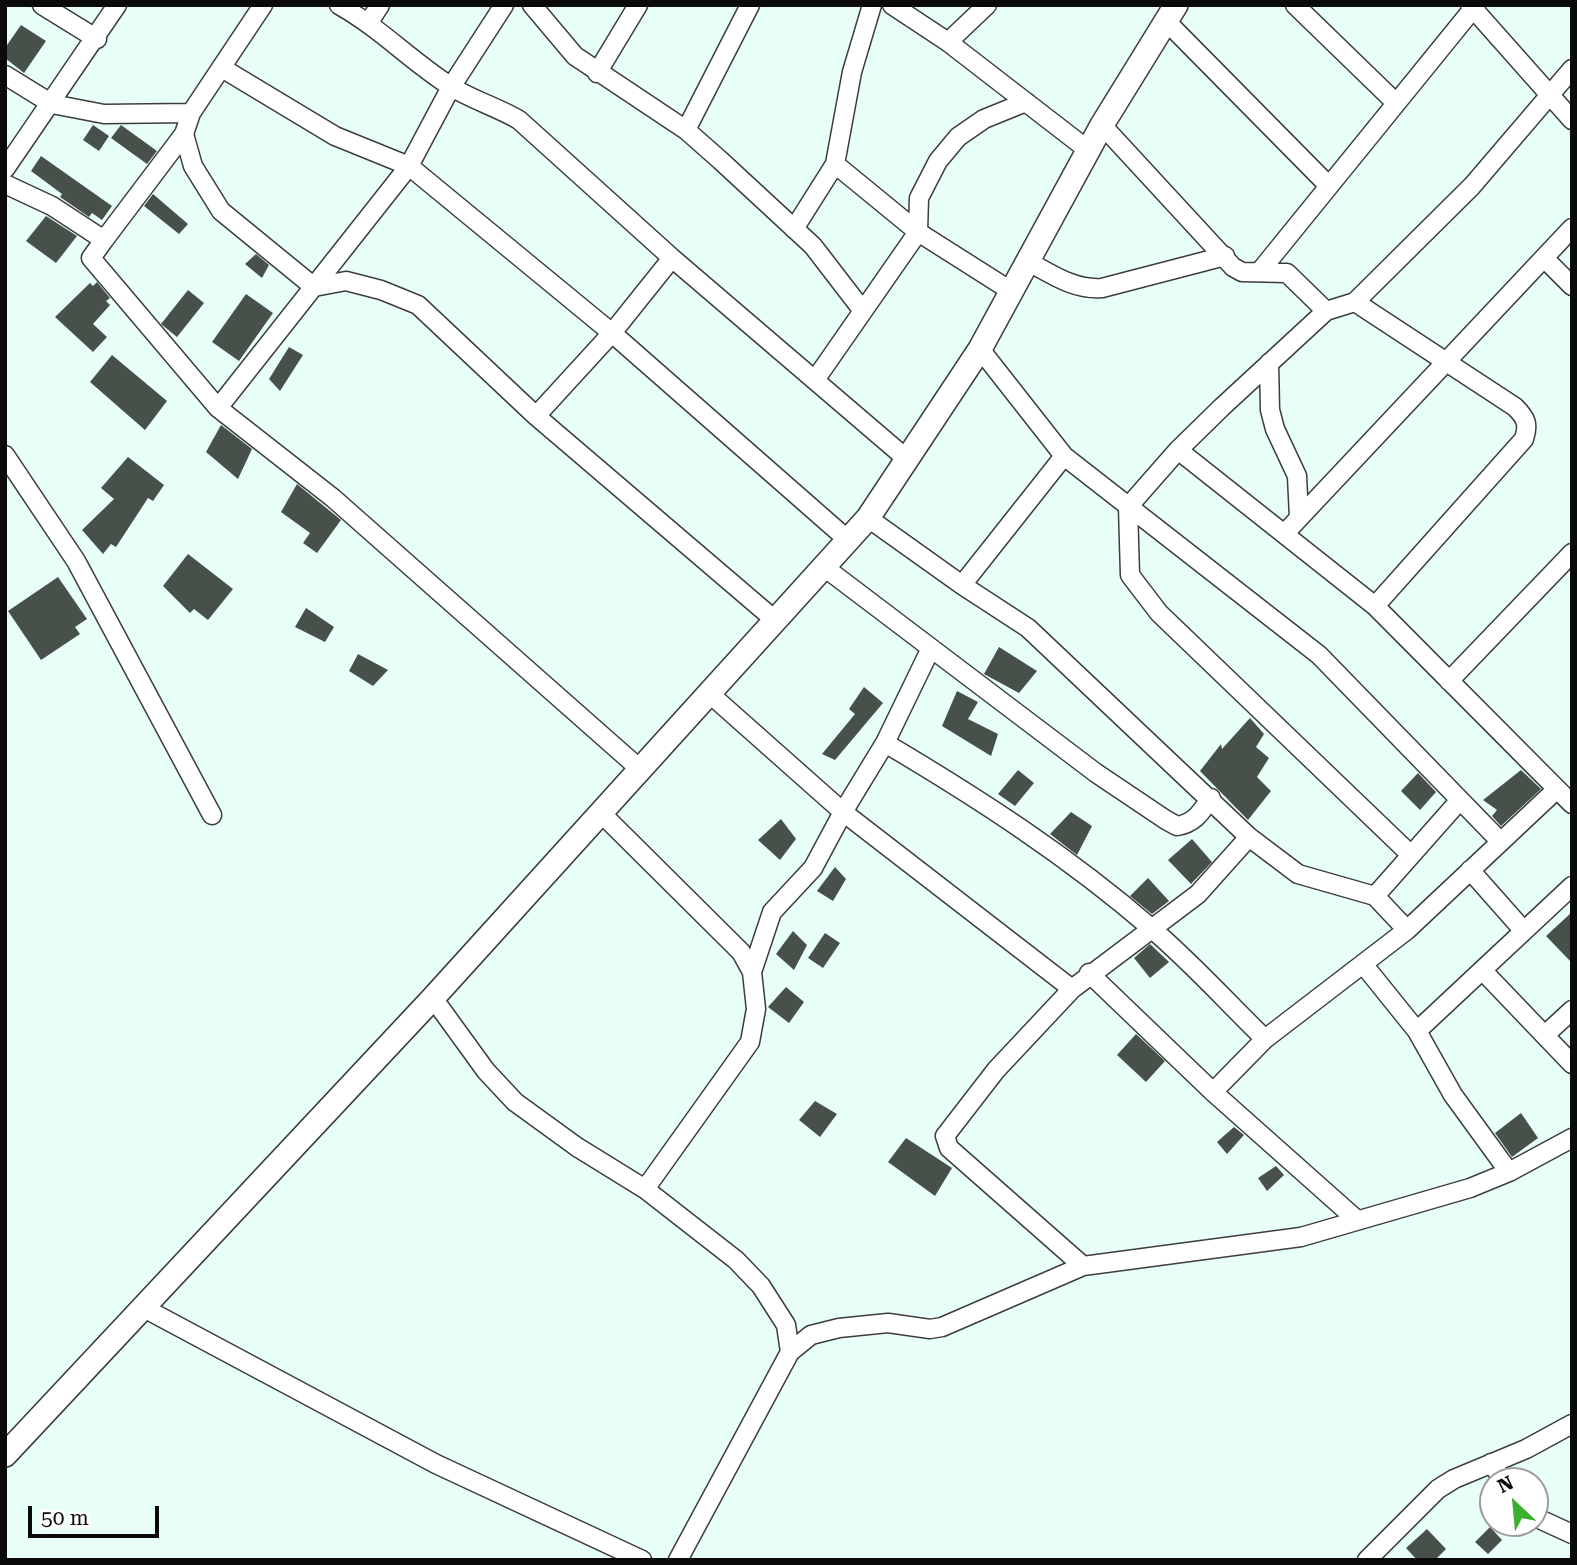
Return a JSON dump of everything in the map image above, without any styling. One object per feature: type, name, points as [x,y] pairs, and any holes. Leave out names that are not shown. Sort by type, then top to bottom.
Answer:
[{"type":"street","points":[[42,5],[97,38]]},
{"type":"street","points":[[5,169],[52,104],[117,5]]},
{"type":"street","points":[[263,5],[191,113],[184,134],[91,258],[218,408],[332,498],[641,770]]},
{"type":"street","points":[[339,5],[369,22],[451,87],[493,105],[519,120],[672,258],[908,460]]},
{"type":"street","points":[[369,22],[380,5]]},
{"type":"street","points":[[218,408],[409,166],[451,87],[504,5]]},
{"type":"street","points":[[532,5],[575,56],[686,130],[813,246],[863,311]]},
{"type":"street","points":[[597,73],[638,5]]},
{"type":"street","points":[[686,130],[750,5]]},
{"type":"street","points":[[794,229],[835,164],[852,72],[872,5]]},
{"type":"street","points":[[892,5],[948,42],[1088,150]]},
{"type":"street","points":[[948,42],[987,5]]},
{"type":"street","points":[[1296,5],[1395,102]]},
{"type":"street","points":[[1261,270],[1473,6],[1572,120]]},
{"type":"street","points":[[5,1455],[433,998],[868,518],[980,349],[1102,125],[1170,12],[1328,185]]},
{"type":"street","points":[[222,68],[335,136],[409,166],[612,333],[848,540]]},
{"type":"street","points":[[1411,855],[1159,613],[1130,575],[1128,507],[1178,450],[1326,310],[1355,302],[1472,186],[1572,69]]},
{"type":"street","points":[[5,75],[52,104],[104,114],[191,113]]},
{"type":"street","points":[[815,380],[918,232],[919,198],[938,161],[958,137],[984,119],[1026,102]]},
{"type":"street","points":[[1102,125],[1242,272],[1261,270],[1287,273],[1326,310]]},
{"type":"street","points":[[184,134],[193,166],[221,211],[314,287],[346,281],[381,290],[418,305],[536,416],[776,621]]},
{"type":"street","points":[[835,164],[918,232],[1011,291]]},
{"type":"street","points":[[5,184],[52,206],[104,240]]},
{"type":"street","points":[[1285,533],[1572,228]]},
{"type":"street","points":[[1027,261],[1073,286],[1087,289],[1102,288],[1225,256]]},
{"type":"street","points":[[536,416],[612,333],[672,258]]},
{"type":"street","points":[[1544,258],[1572,286]]},
{"type":"street","points":[[1355,302],[1515,407],[1525,416],[1528,427],[1524,439],[1375,606]]},
{"type":"street","points":[[980,349],[1064,456],[1319,655],[1500,841]]},
{"type":"street","points":[[1269,363],[1270,410],[1275,429],[1297,476],[1299,517]]},
{"type":"street","points":[[1178,450],[1375,606],[1572,804]]},
{"type":"street","points":[[5,455],[76,561],[212,815]]},
{"type":"street","points":[[962,586],[1064,456]]},
{"type":"street","points":[[868,518],[962,586],[1028,628],[1211,798],[1249,837],[1298,874],[1375,896],[1407,930]]},
{"type":"street","points":[[1448,681],[1572,553]]},
{"type":"street","points":[[824,567],[1096,773],[1177,827],[1198,817],[1211,798]]},
{"type":"street","points":[[752,972],[772,912],[813,868],[843,812],[886,743],[931,648]]},
{"type":"street","points":[[710,694],[843,812],[1072,989]]},
{"type":"street","points":[[886,743],[975,797],[1069,863],[1152,928],[1265,1039]]},
{"type":"street","points":[[1213,1092],[1265,1039],[1407,930],[1557,789]]},
{"type":"street","points":[[1375,896],[1460,800]]},
{"type":"street","points":[[601,813],[741,952],[752,972],[757,1009],[750,1042],[645,1189]]},
{"type":"street","points":[[1083,1266],[1006,1201],[948,1148],[944,1140],[996,1070],[1072,989],[1198,894],[1249,837]]},
{"type":"street","points":[[1469,870],[1523,930]]},
{"type":"street","points":[[1417,1031],[1572,886]]},
{"type":"street","points":[[1363,964],[1417,1031],[1453,1095],[1508,1172]]},
{"type":"street","points":[[1483,971],[1572,1064]]},
{"type":"street","points":[[1089,974],[1213,1092],[1357,1220]]},
{"type":"street","points":[[433,998],[486,1071],[515,1102],[577,1147],[645,1189],[736,1260],[761,1286],[786,1325],[790,1352]]},
{"type":"street","points":[[1546,1034],[1572,1010]]},
{"type":"street","points":[[678,1560],[790,1352],[811,1335],[866,1324],[888,1323],[930,1329],[942,1327],[1083,1266],[1289,1239],[1470,1188],[1508,1172],[1572,1138]]},
{"type":"street","points":[[142,1307],[436,1464],[642,1560]]},
{"type":"street","points":[[786,1325],[811,1335]]},
{"type":"street","points":[[1367,1560],[1438,1489],[1526,1449],[1572,1424]]},
{"type":"street","points":[[1549,1523],[1572,1534]]},
{"type":"building","points":[[21,25],[46,41],[24,73],[5,58],[5,48]]},
{"type":"building","points":[[93,125],[109,136],[99,151],[83,140]]},
{"type":"building","points":[[121,125],[157,151],[147,164],[111,138]]},
{"type":"building","points":[[41,156],[112,206],[102,220],[92,213],[89,217],[60,197],[62,194],[31,171]]},
{"type":"building","points":[[153,194],[188,224],[179,234],[144,206]]},
{"type":"building","points":[[46,216],[77,236],[56,263],[26,241]]},
{"type":"building","points":[[256,254],[269,265],[262,278],[245,264]]},
{"type":"building","points":[[97,282],[110,298],[106,301],[110,305],[93,324],[107,337],[93,352],[55,317],[90,283],[93,286]]},
{"type":"building","points":[[188,290],[204,303],[177,337],[161,324]]},
{"type":"building","points":[[246,294],[273,313],[239,361],[212,342]]},
{"type":"building","points":[[289,347],[303,355],[280,391],[269,379]]},
{"type":"building","points":[[112,355],[167,401],[145,430],[90,382]]},
{"type":"building","points":[[221,425],[252,449],[238,479],[206,452]]},
{"type":"building","points":[[128,457],[164,485],[153,501],[148,498],[116,547],[111,544],[103,554],[82,530],[114,499],[101,488]]},
{"type":"building","points":[[297,484],[341,520],[317,553],[303,543],[310,533],[281,512]]},
{"type":"building","points":[[188,554],[233,589],[208,620],[194,609],[190,613],[163,586]]},
{"type":"building","points":[[58,577],[87,619],[75,627],[80,634],[41,660],[8,611]]},
{"type":"building","points":[[306,608],[334,627],[325,642],[295,627]]},
{"type":"building","points":[[999,647],[1037,671],[1019,693],[984,674]]},
{"type":"building","points":[[358,654],[388,670],[373,686],[349,671]]},
{"type":"building","points":[[864,687],[883,703],[835,760],[822,754],[855,714],[849,709]]},
{"type":"building","points":[[957,691],[978,702],[968,719],[998,734],[991,756],[942,726]]},
{"type":"building","points":[[1250,718],[1264,734],[1256,747],[1269,758],[1257,777],[1271,791],[1248,820],[1200,771],[1221,744],[1222,749]]},
{"type":"building","points":[[1018,770],[1034,783],[1015,806],[998,794]]},
{"type":"building","points":[[1521,770],[1541,789],[1501,826],[1492,816],[1497,810],[1483,800]]},
{"type":"building","points":[[1418,773],[1436,792],[1420,810],[1401,791]]},
{"type":"building","points":[[1071,812],[1092,826],[1077,855],[1050,834]]},
{"type":"building","points":[[781,819],[796,839],[780,860],[758,840]]},
{"type":"building","points":[[1192,839],[1212,862],[1191,884],[1168,860]]},
{"type":"building","points":[[835,867],[846,879],[833,901],[817,891]]},
{"type":"building","points":[[1148,878],[1169,901],[1152,914],[1130,896]]},
{"type":"building","points":[[1572,912],[1572,963],[1546,936]]},
{"type":"building","points":[[793,931],[807,945],[794,970],[776,954]]},
{"type":"building","points":[[825,933],[840,943],[823,968],[808,958]]},
{"type":"building","points":[[1150,944],[1169,962],[1150,978],[1134,958]]},
{"type":"building","points":[[786,987],[804,1002],[789,1023],[768,1007]]},
{"type":"building","points":[[1136,1034],[1165,1061],[1146,1082],[1117,1055]]},
{"type":"building","points":[[815,1101],[837,1114],[820,1137],[799,1120]]},
{"type":"building","points":[[1521,1113],[1538,1138],[1512,1157],[1495,1133]]},
{"type":"building","points":[[1234,1127],[1244,1135],[1227,1154],[1217,1142]]},
{"type":"building","points":[[906,1138],[952,1168],[935,1196],[888,1162]]},
{"type":"building","points":[[1276,1166],[1284,1175],[1267,1191],[1258,1178]]},
{"type":"building","points":[[1427,1529],[1446,1549],[1435,1560],[1417,1560],[1406,1548]]},
{"type":"building","points":[[1480,1537],[1499,1537],[1502,1540],[1488,1554],[1475,1542]]}]
